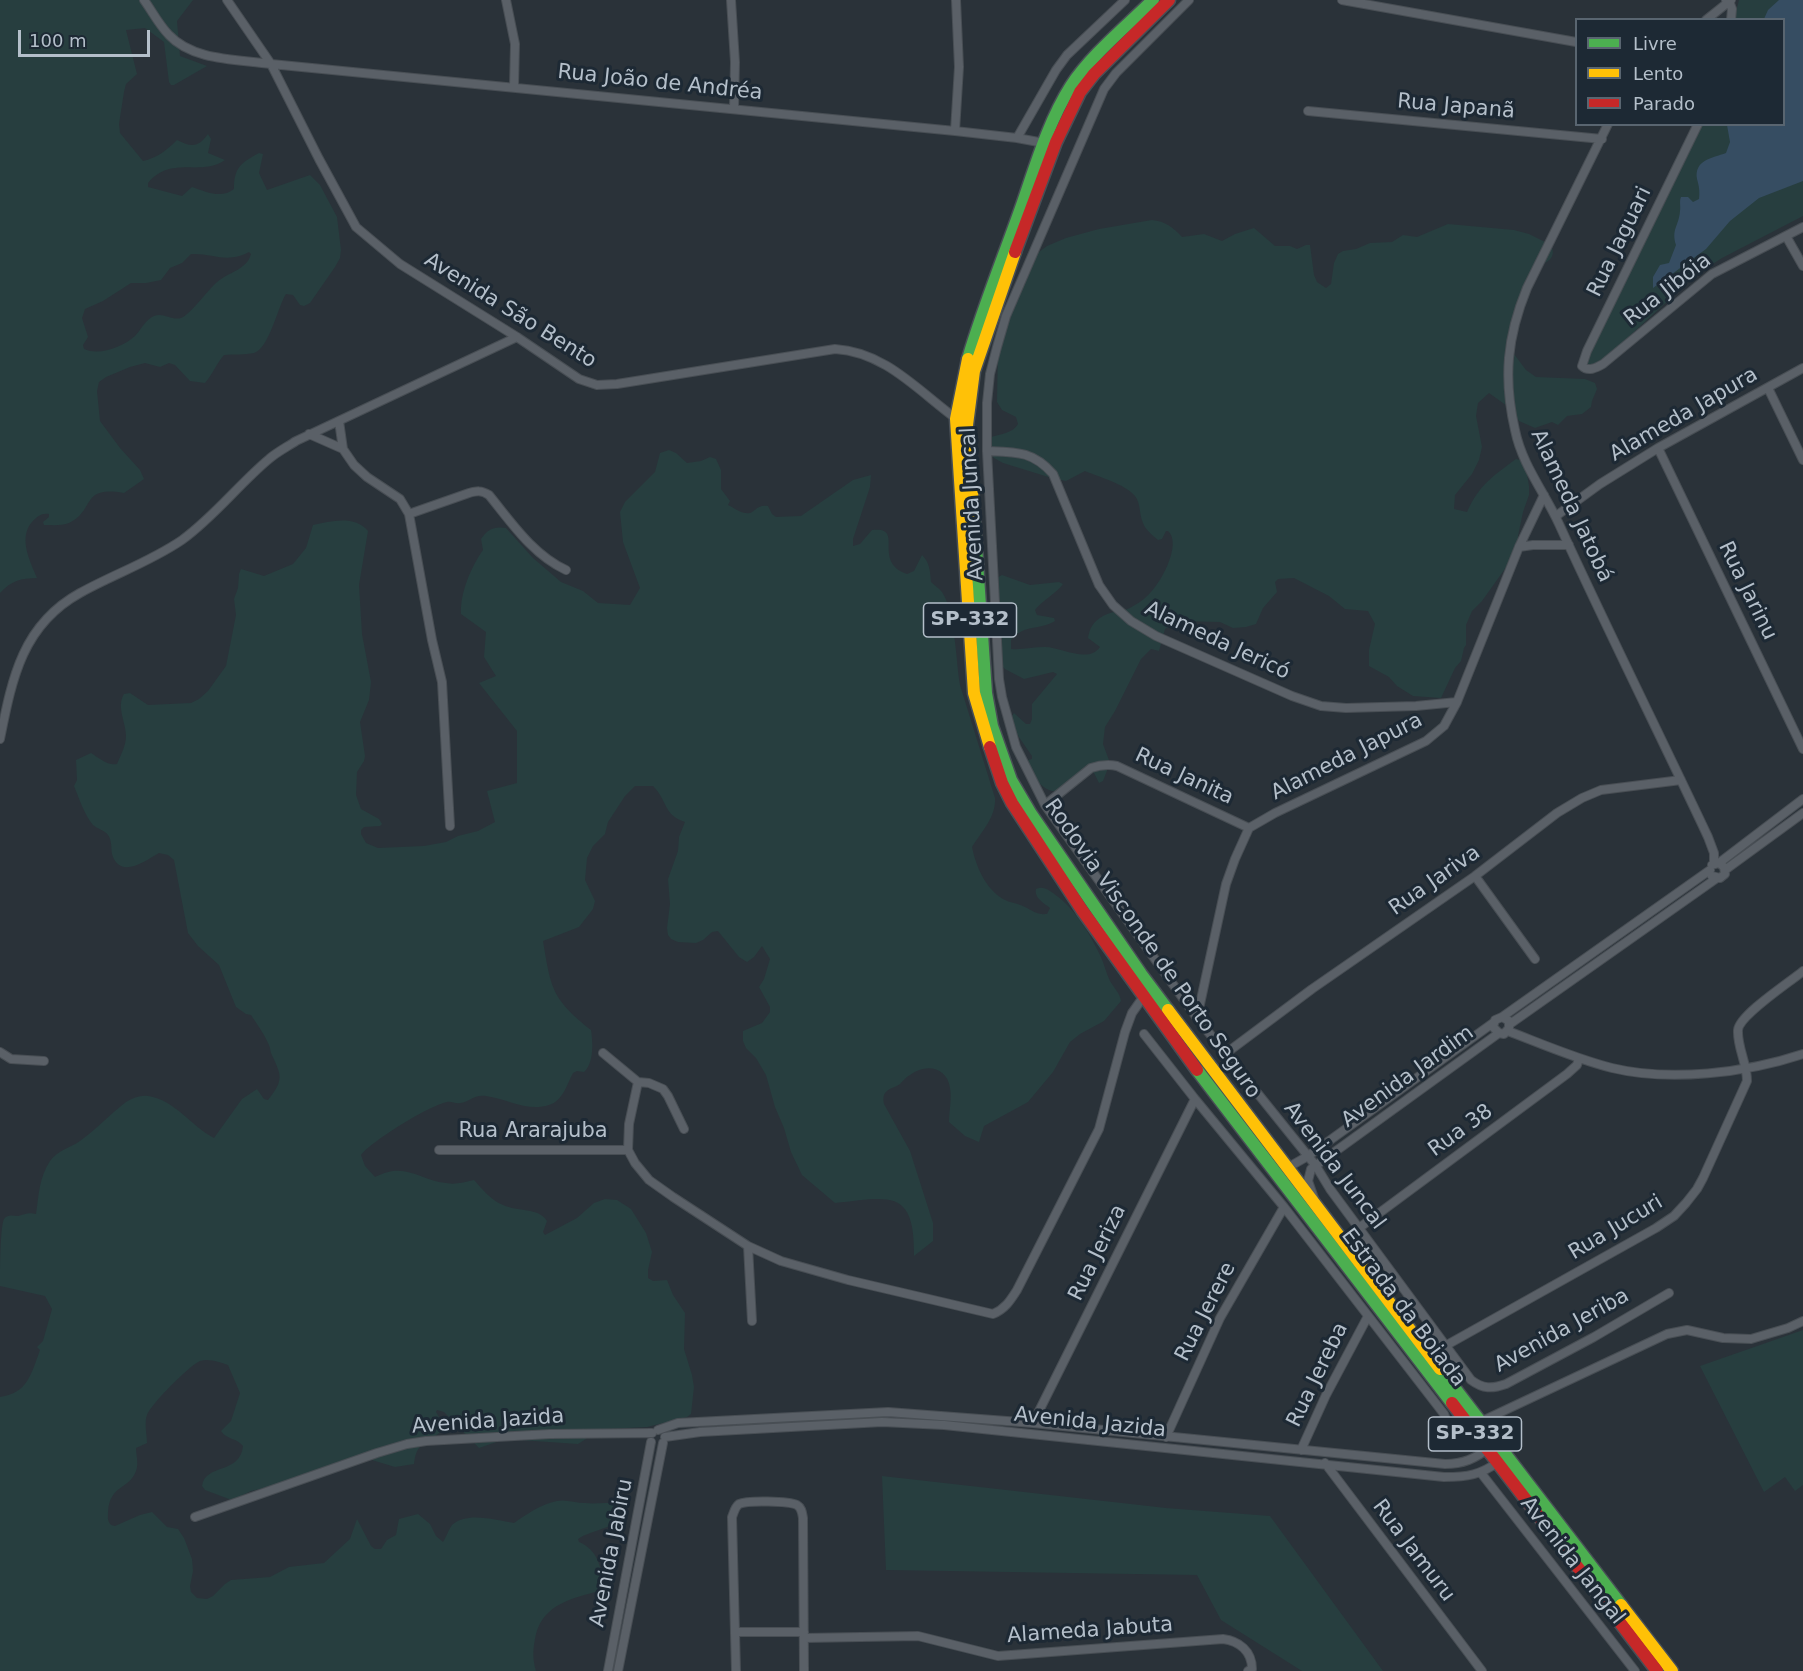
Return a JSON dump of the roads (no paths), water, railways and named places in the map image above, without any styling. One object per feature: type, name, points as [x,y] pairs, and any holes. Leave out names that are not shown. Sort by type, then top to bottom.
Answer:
[{"type":"main road","name":"Rodovia Visconde de Porto Seguro","points":[[1154,0],[1087,65],[1071,86],[1044,143],[971,343],[964,372],[962,422],[974,693],[1002,783],[1012,803],[1082,910],[1207,1084],[1294,1197]]},
{"type":"main road","name":"Rodovia Visconde de Porto Seguro","points":[[1169,0],[1094,74],[1080,92],[1071,109],[1056,142],[974,371],[962,422],[986,693],[992,726],[1011,780],[1031,814],[1141,974],[1259,1133],[1316,1205]]},
{"type":"main road","points":[[1289,1169],[1286,1181],[1294,1197]]},
{"type":"main road","name":"Estrada da Boiada","points":[[1294,1197],[1501,1459],[1657,1671]]},
{"type":"main road","name":"Estrada da Boiada","points":[[1316,1205],[1480,1422],[1491,1446]]},
{"type":"main road","name":"Estrada da Boiada","points":[[1501,1459],[1672,1671]]},
{"type":"street","name":"Rua João de Andréa","points":[[144,0],[168,34],[180,44],[208,55],[271,64],[955,131],[1044,143]]},
{"type":"street","name":"Avenida São Bento","points":[[226,0],[271,64],[356,227],[400,264],[517,337],[579,380],[597,385],[617,384],[835,349],[850,350],[866,354],[894,370],[962,422]]},
{"type":"street","points":[[506,0],[514,44],[514,87]]},
{"type":"street","points":[[731,0],[735,62],[734,108]]},
{"type":"street","points":[[955,131],[959,67],[956,0]]},
{"type":"street","points":[[1017,138],[1067,55],[1125,0]]},
{"type":"street","name":"Avenida Juncal","points":[[1189,0],[1116,73],[1104,90],[1006,316],[1000,336],[990,374],[987,403],[987,451],[1002,697],[1016,747],[1045,805],[1197,1018],[1316,1166],[1330,1189],[1472,1380]]},
{"type":"street","points":[[1342,0],[1575,42]]},
{"type":"street","points":[[1708,18],[1728,0],[1732,9],[1731,18]]},
{"type":"street","name":"Rua Japanã","points":[[1308,111],[1602,139]]},
{"type":"street","name":"Alameda Jatobá","points":[[1607,126],[1516,315],[1508,365],[1510,400],[1515,431],[1524,458],[1556,516],[1682,780],[1708,837],[1714,853],[1714,865]]},
{"type":"street","name":"Rua Jaguari","points":[[1591,369],[1582,366],[1584,358],[1697,126]]},
{"type":"street","name":"Rua Jibóia","points":[[1591,369],[1603,364],[1712,274],[1803,227]]},
{"type":"street","points":[[1786,236],[1803,266]]},
{"type":"street","points":[[0,739],[17,666],[29,642],[59,606],[81,592],[146,561],[183,539],[270,458],[309,434],[339,422],[517,337]]},
{"type":"street","name":"Alameda Japura","points":[[1556,516],[1600,484],[1658,448],[1803,368]]},
{"type":"street","points":[[1768,388],[1803,460]]},
{"type":"street","points":[[339,422],[343,449],[354,465],[367,477],[400,499],[409,514],[442,682],[450,826]]},
{"type":"street","points":[[309,434],[343,449]]},
{"type":"street","name":"Rua Jarinu","points":[[1658,448],[1803,749]]},
{"type":"street","name":"Alameda Jericó","points":[[987,451],[1016,452],[1030,455],[1044,463],[1053,474],[1099,585],[1113,605],[1131,621],[1156,636],[1292,696],[1321,706],[1346,708],[1416,706],[1456,702]]},
{"type":"street","points":[[409,514],[479,490],[489,495],[539,554],[552,564],[566,570]]},
{"type":"street","name":"Alameda Japura","points":[[1249,828],[1275,813],[1426,741],[1444,726],[1519,547],[1544,495]]},
{"type":"street","points":[[1519,547],[1569,545]]},
{"type":"street","name":"Rua Janita","points":[[1045,805],[1091,768],[1110,765],[1117,766],[1249,828]]},
{"type":"street","name":"Rua Jariva","points":[[1225,1054],[1312,988],[1475,876],[1557,813],[1582,798],[1601,790],[1682,780]]},
{"type":"street","points":[[1803,799],[1502,1017],[1498,1017],[1493,1027],[1499,1034],[1504,1034],[1509,1028],[1716,878],[1723,876],[1725,870],[1803,813]]},
{"type":"street","points":[[1197,1018],[1226,884],[1249,828]]},
{"type":"street","points":[[1714,865],[1722,864],[1725,870]]},
{"type":"street","points":[[1714,865],[1710,874],[1716,878]]},
{"type":"street","points":[[1475,876],[1535,959]]},
{"type":"street","points":[[1747,1069],[1738,1040],[1739,1025],[1752,1010],[1803,971]]},
{"type":"street","points":[[638,1082],[629,1124],[628,1150],[635,1163],[649,1180],[748,1246],[781,1262],[985,1314],[993,1314],[1007,1306],[1017,1290],[1099,1129],[1125,1032],[1132,1013],[1144,996]]},
{"type":"street","points":[[1502,1017],[1509,1021],[1509,1028]]},
{"type":"street","name":"Avenida Jardim","points":[[1289,1169],[1493,1023]]},
{"type":"street","points":[[1509,1028],[1579,1058],[1613,1068],[1648,1074],[1747,1069],[1803,1054]]},
{"type":"street","points":[[1144,1034],[1284,1207],[1444,1414],[1451,1432]]},
{"type":"street","name":"Avenida Jardim","points":[[1316,1166],[1499,1034]]},
{"type":"street","points":[[0,1052],[11,1059],[44,1061]]},
{"type":"street","points":[[603,1053],[638,1082],[649,1083],[663,1089],[684,1130]]},
{"type":"street","name":"Rua 38","points":[[1359,1228],[1568,1074],[1577,1065],[1579,1058]]},
{"type":"street","name":"Rua Jucuri","points":[[1445,1346],[1641,1237],[1674,1216],[1697,1189],[1745,1088],[1747,1069]]},
{"type":"street","name":"Rua Jeriza","points":[[1031,1435],[1025,1431],[1026,1425],[1033,1423],[1195,1099]]},
{"type":"street","name":"Rua Ararajuba","points":[[439,1150],[628,1150]]},
{"type":"street","points":[[1316,1166],[1309,1172],[1308,1181],[1316,1205]]},
{"type":"street","name":"Rua Jerere","points":[[1164,1449],[1171,1443],[1166,1437],[1220,1318],[1284,1207]]},
{"type":"street","points":[[748,1246],[752,1321]]},
{"type":"street","name":"Avenida Jeriba","points":[[1472,1380],[1486,1388],[1496,1388],[1506,1384],[1594,1337],[1669,1293]]},
{"type":"street","name":"Rua Jereba","points":[[1301,1450],[1368,1316]]},
{"type":"street","points":[[1480,1422],[1667,1334],[1687,1330],[1723,1338],[1751,1339],[1803,1321]]},
{"type":"street","name":"Avenida Jazida","points":[[195,1517],[407,1444],[550,1434],[655,1432],[678,1423],[888,1412],[1033,1423],[1445,1464],[1461,1464],[1477,1458],[1491,1446]]},
{"type":"street","name":"Avenida Jazida","points":[[664,1440],[700,1432],[882,1422],[944,1425],[1444,1477],[1465,1477],[1481,1473],[1501,1459]]},
{"type":"street","points":[[655,1432],[664,1434],[664,1440],[657,1446],[650,1439],[655,1432]]},
{"type":"street","name":"Avenida Jabiru","points":[[618,1671],[664,1440]]},
{"type":"street","name":"Avenida Jabiru","points":[[608,1671],[651,1442]]},
{"type":"street","name":"Rua Jamuru","points":[[1318,1452],[1482,1671]]},
{"type":"street","name":"Avenida Jangal","points":[[1481,1473],[1635,1671]]},
{"type":"street","points":[[736,1671],[732,1517],[734,1509],[742,1503],[784,1502],[796,1504],[801,1509],[803,1518],[804,1671]]},
{"type":"street","points":[[735,1632],[804,1635]]},
{"type":"street","name":"Alameda Jabuta","points":[[804,1635],[918,1636],[998,1656],[1223,1639],[1232,1640],[1242,1646],[1250,1656],[1252,1669],[1248,1671]]},
{"type":"water","points":[[1779,0],[1803,0],[1803,181],[1759,198],[1730,221],[1706,249],[1653,288],[1653,277],[1660,265],[1669,263],[1676,245],[1674,235],[1681,197],[1688,197],[1693,202],[1699,199],[1698,168],[1710,158],[1726,153],[1730,142],[1727,126],[1785,126],[1785,18],[1764,18],[1768,10]]}]
